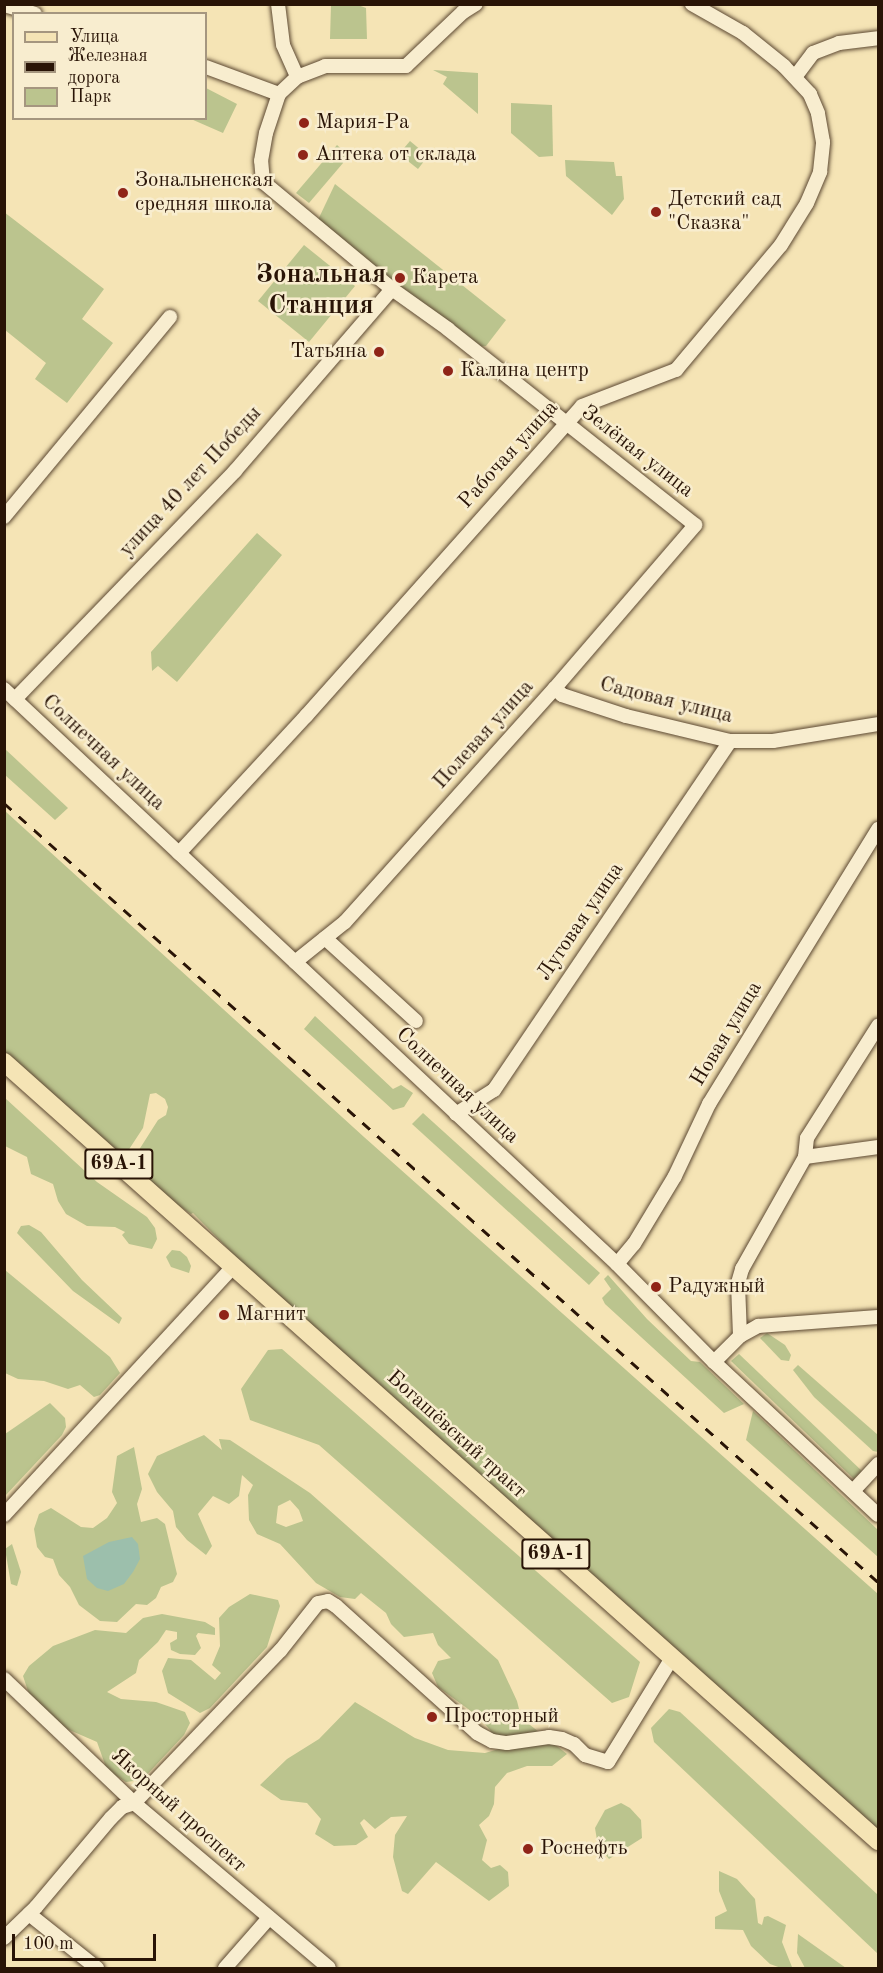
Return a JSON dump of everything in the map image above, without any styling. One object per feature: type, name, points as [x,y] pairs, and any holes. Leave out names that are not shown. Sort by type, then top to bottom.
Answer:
[{"type":"main road","name":"Богашёвский тракт","points":[[4,1062],[879,1841]]},
{"type":"street","points":[[278,4],[283,45],[297,76]]},
{"type":"street","points":[[207,67],[279,94],[297,76],[325,66],[406,66],[464,12],[476,4]]},
{"type":"street","name":"Рабочая улица","points":[[179,853],[306,716],[582,406],[676,369],[781,245],[807,203],[819,172],[823,142],[818,113],[810,94],[795,77],[742,33],[692,4]]},
{"type":"street","points":[[4,5],[27,12]]},
{"type":"street","points":[[795,77],[813,52],[839,43],[879,38]]},
{"type":"street","name":"Зелёная улица","points":[[279,94],[266,133],[261,161],[263,182],[392,289],[411,301],[695,525]]},
{"type":"street","name":"улица 40 лет Победы","points":[[15,699],[235,471],[392,289]]},
{"type":"street","points":[[4,517],[170,317]]},
{"type":"street","name":"Полевая улица","points":[[295,962],[345,922],[555,688],[695,525]]},
{"type":"street","name":"Садовая улица","points":[[555,688],[562,695],[626,716],[730,741],[772,741],[879,724]]},
{"type":"street","name":"Солнечная улица","points":[[4,689],[616,1264],[714,1362],[879,1515]]},
{"type":"street","name":"Луговая улица","points":[[456,1114],[494,1090],[730,741]]},
{"type":"street","name":"Новая улица","points":[[616,1264],[634,1244],[664,1195],[709,1104],[879,829]]},
{"type":"street","points":[[325,938],[416,1021]]},
{"type":"street","points":[[740,1336],[738,1283],[742,1269],[804,1157],[807,1138],[879,1026]]},
{"type":"street","points":[[804,1157],[879,1147]]},
{"type":"street","points":[[4,1515],[233,1267]]},
{"type":"street","points":[[714,1362],[740,1336],[758,1326],[879,1317]]},
{"type":"street","points":[[853,1491],[879,1464]]},
{"type":"street","points":[[4,1938],[29,1914],[111,1818],[122,1807],[134,1803],[280,1651],[318,1603],[328,1601],[477,1733],[492,1741],[507,1743],[549,1737],[562,1739],[574,1744],[585,1755],[608,1762],[672,1658]]},
{"type":"street","name":"Якорный проспект","points":[[4,1679],[134,1803],[329,1968]]},
{"type":"street","points":[[29,1914],[97,1968]]},
{"type":"street","points":[[225,1968],[269,1918]]},
{"type":"green space","points":[[331,5],[358,5],[366,8],[367,39],[330,39]]},
{"type":"green space","points":[[433,70],[478,73],[478,114],[443,84],[447,77]]},
{"type":"green space","points":[[207,89],[237,104],[223,133],[193,120],[207,120]]},
{"type":"green space","points":[[511,103],[552,105],[553,156],[539,157],[511,133]]},
{"type":"green space","points":[[410,141],[428,156],[418,169],[399,154]]},
{"type":"green space","points":[[337,145],[349,156],[309,203],[296,193]]},
{"type":"green space","points":[[565,160],[614,162],[616,176],[622,176],[624,199],[612,215],[566,176]]},
{"type":"green space","points":[[335,184],[506,320],[486,346],[477,347],[317,222]]},
{"type":"green space","points":[[4,212],[104,289],[82,319],[113,343],[67,403],[35,379],[46,363],[5,330]]},
{"type":"green space","points":[[304,245],[355,286],[309,342],[258,301]]},
{"type":"green space","points":[[257,533],[282,555],[177,682],[158,666],[152,671],[151,652]]},
{"type":"green space","points":[[4,748],[68,808],[55,820],[5,775]]},
{"type":"green space","points":[[5,811],[364,1137],[878,1594],[878,1829],[242,1263],[193,1213],[191,1214],[176,1204],[130,1164],[158,1120],[166,1115],[168,1107],[165,1099],[156,1093],[150,1094],[143,1128],[124,1157],[5,1052]]},
{"type":"green space","points":[[315,1016],[393,1089],[401,1085],[413,1093],[404,1107],[393,1110],[304,1029]]},
{"type":"green space","points":[[5,1098],[97,1182],[147,1217],[155,1228],[157,1239],[152,1249],[129,1244],[122,1235],[125,1232],[115,1227],[87,1226],[66,1214],[58,1201],[53,1184],[31,1174],[27,1157],[5,1146]]},
{"type":"green space","points":[[423,1113],[600,1273],[589,1285],[412,1124]]},
{"type":"green space","points":[[29,1225],[41,1232],[82,1280],[122,1318],[119,1324],[73,1291],[17,1233],[21,1226]]},
{"type":"green space","points":[[172,1250],[180,1251],[187,1257],[191,1266],[189,1273],[171,1267],[166,1257]]},
{"type":"green space","points":[[5,1270],[110,1357],[120,1373],[100,1395],[94,1397],[80,1385],[68,1389],[44,1381],[18,1379],[5,1373]]},
{"type":"green space","points":[[608,1275],[647,1319],[691,1361],[700,1362],[744,1404],[724,1413],[605,1304],[602,1298],[611,1289],[604,1279]]},
{"type":"green space","points":[[767,1333],[785,1345],[791,1355],[789,1361],[781,1360],[760,1338]]},
{"type":"green space","points":[[282,1349],[640,1662],[629,1697],[612,1703],[319,1445],[250,1420],[241,1389],[268,1350]]},
{"type":"green space","points":[[739,1354],[862,1471],[854,1479],[731,1361]]},
{"type":"green space","points":[[798,1365],[878,1435],[878,1452],[873,1451],[814,1397],[793,1370]]},
{"type":"green space","points":[[50,1403],[65,1418],[66,1427],[62,1435],[5,1496],[5,1434]]},
{"type":"green space","points":[[753,1411],[878,1530],[878,1557],[746,1440]]},
{"type":"green space","points":[[204,1435],[222,1450],[219,1439],[230,1440],[310,1493],[498,1660],[517,1701],[519,1709],[511,1710],[567,1754],[552,1766],[527,1766],[507,1773],[495,1787],[494,1804],[489,1816],[479,1825],[487,1840],[482,1860],[491,1868],[500,1865],[508,1872],[509,1886],[489,1901],[436,1862],[408,1894],[402,1891],[393,1857],[395,1835],[407,1816],[391,1817],[375,1829],[364,1819],[360,1823],[368,1837],[356,1845],[334,1846],[315,1834],[321,1819],[307,1803],[281,1800],[260,1785],[287,1759],[319,1739],[355,1702],[415,1738],[448,1750],[485,1753],[499,1749],[490,1730],[479,1717],[438,1687],[432,1673],[438,1661],[451,1658],[438,1645],[433,1633],[404,1637],[391,1624],[386,1613],[361,1593],[355,1599],[340,1597],[316,1583],[280,1544],[257,1534],[249,1520],[248,1495],[253,1485],[242,1475],[239,1496],[229,1504],[213,1496],[198,1514],[212,1546],[206,1555],[187,1540],[176,1527],[173,1511],[157,1492],[148,1474],[157,1456]],"holes":[[[290,1500],[299,1510],[303,1521],[286,1527],[276,1523],[278,1506]]]},
{"type":"green space","points":[[134,1447],[142,1489],[137,1504],[141,1522],[157,1518],[165,1524],[177,1574],[173,1582],[161,1587],[156,1598],[147,1605],[136,1604],[117,1622],[100,1621],[79,1605],[70,1587],[59,1575],[53,1559],[45,1557],[37,1547],[34,1529],[39,1514],[51,1508],[81,1527],[93,1528],[107,1518],[117,1503],[112,1492],[117,1456]]},
{"type":"green space","points":[[12,1544],[21,1572],[17,1586],[11,1584],[5,1549]]},
{"type":"green space","points":[[250,1594],[278,1600],[280,1606],[267,1647],[210,1708],[200,1713],[168,1693],[162,1671],[168,1658],[191,1660],[215,1680],[221,1673],[212,1665],[220,1646],[219,1618],[229,1607]]},
{"type":"green space","points":[[162,1614],[205,1622],[215,1628],[215,1635],[198,1633],[196,1636],[201,1648],[195,1655],[180,1654],[171,1650],[170,1643],[177,1639],[177,1632],[166,1630],[158,1642],[139,1660],[136,1673],[107,1692],[121,1699],[156,1702],[185,1712],[190,1723],[184,1735],[142,1780],[126,1782],[107,1770],[97,1742],[58,1725],[29,1694],[23,1676],[29,1666],[53,1646],[95,1630],[126,1633],[143,1618]]},
{"type":"green space","points":[[669,1709],[680,1712],[878,1895],[878,1954],[654,1742],[651,1728]]},
{"type":"green space","points":[[621,1803],[630,1808],[641,1820],[642,1838],[609,1859],[598,1846],[595,1828],[605,1810]]},
{"type":"green space","points":[[719,1871],[737,1879],[755,1899],[758,1923],[762,1925],[764,1917],[768,1916],[786,1925],[782,1942],[791,1968],[781,1968],[770,1964],[751,1946],[743,1930],[715,1929],[715,1917],[727,1911],[719,1891]]},
{"type":"green space","points":[[798,1934],[846,1968],[805,1968],[797,1953]]},
{"type":"shaded area","points":[[132,1537],[138,1544],[140,1559],[133,1572],[124,1584],[108,1591],[97,1588],[87,1579],[83,1556],[109,1542]]},
{"type":"railway","points":[[4,803],[878,1582]]},
{"type":"place","name":"Мария-Ра","points":[[304,123]]},
{"type":"place","name":"Аптека от склада","points":[[303,155]]},
{"type":"place","name":"Зональненская средняя школа","points":[[123,193]]},
{"type":"place","name":"Детский сад \"Сказка\"","points":[[656,212]]},
{"type":"place","name":"Карета","points":[[400,278]]},
{"type":"place","name":"Татьяна","points":[[379,352]]},
{"type":"place","name":"Калина центр","points":[[448,371]]},
{"type":"place","name":"Радужный","points":[[656,1287]]},
{"type":"place","name":"Магнит","points":[[224,1315]]},
{"type":"place","name":"Просторный","points":[[432,1717]]},
{"type":"place","name":"Роснефть","points":[[528,1849]]},
{"type":"district","name":"Зональная Станция","points":[[321,290]]}]
